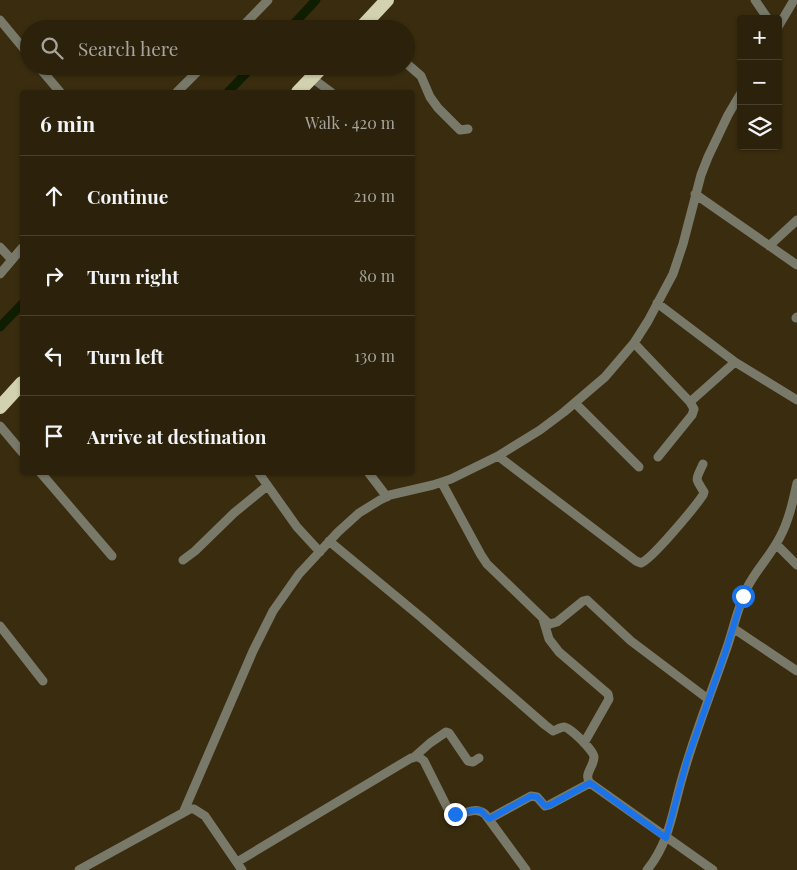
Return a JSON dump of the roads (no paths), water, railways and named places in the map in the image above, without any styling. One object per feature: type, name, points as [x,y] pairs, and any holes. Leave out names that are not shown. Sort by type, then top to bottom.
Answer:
[{"type":"highway","points":[[370,20],[387,0]]},
{"type":"highway","points":[[300,90],[315,75]]},
{"type":"highway","points":[[0,407],[20,385]]},
{"type":"street","points":[[249,20],[268,0]]},
{"type":"street","points":[[755,0],[765,15]]},
{"type":"street","points":[[782,20],[794,0]]},
{"type":"street","points":[[0,20],[20,44]]},
{"type":"street","points":[[415,71],[421,76],[430,97],[450,120],[460,130],[468,129]]},
{"type":"street","points":[[46,75],[58,90]]},
{"type":"street","points":[[179,90],[194,75]]},
{"type":"street","points":[[312,78],[328,90]]},
{"type":"street","points":[[183,813],[235,695],[252,651],[273,611],[299,574],[329,542],[358,513],[368,506],[387,497],[442,483],[498,456],[540,430],[605,377],[634,344],[666,288],[677,264],[695,194],[708,157],[737,100]]},
{"type":"street","points":[[695,194],[797,265]]},
{"type":"street","points":[[769,246],[797,220]]},
{"type":"street","points":[[0,247],[12,260]]},
{"type":"street","points":[[0,274],[20,250]]},
{"type":"street","points":[[657,303],[735,362],[797,400]]},
{"type":"street","points":[[634,344],[690,402],[694,409],[658,456]]},
{"type":"street","points":[[690,402],[735,362]]},
{"type":"street","points":[[575,403],[639,468]]},
{"type":"street","points":[[0,426],[20,450]]},
{"type":"street","points":[[498,456],[641,563],[646,561],[659,547],[703,496],[704,492],[697,482],[703,464]]},
{"type":"street","points":[[43,475],[112,556]]},
{"type":"street","points":[[260,475],[297,528],[320,552]]},
{"type":"street","points":[[370,475],[387,497]]},
{"type":"street","points":[[442,483],[487,564],[543,619],[550,624],[557,622],[583,601],[588,600],[631,642],[708,699]]},
{"type":"street","points":[[647,870],[661,851],[666,838],[687,760],[747,588],[786,525],[797,483]]},
{"type":"street","points":[[182,560],[267,486]]},
{"type":"street","points":[[329,542],[422,618],[544,725],[553,731],[565,727],[584,743],[594,756],[588,776],[590,783],[713,870]]},
{"type":"street","points":[[776,544],[797,564]]},
{"type":"street","points":[[543,619],[549,639],[559,652],[610,697],[584,743]]},
{"type":"street","points":[[0,626],[43,682]]},
{"type":"street","points":[[733,628],[779,657],[797,671]]},
{"type":"street","points":[[79,870],[190,809],[194,809],[205,816],[240,866],[413,758],[446,732],[449,733],[468,761],[473,762],[479,758]]},
{"type":"street","points":[[413,758],[421,758],[424,761],[447,807],[451,811],[455,814],[461,814],[480,810],[489,819],[526,870]]},
{"type":"street","points":[[489,819],[531,796],[537,797],[545,806],[550,805],[590,783]]},
{"type":"waterway","points":[[297,20],[316,0]]},
{"type":"waterway","points":[[230,90],[244,75]]},
{"type":"waterway","points":[[0,327],[20,306]]}]
